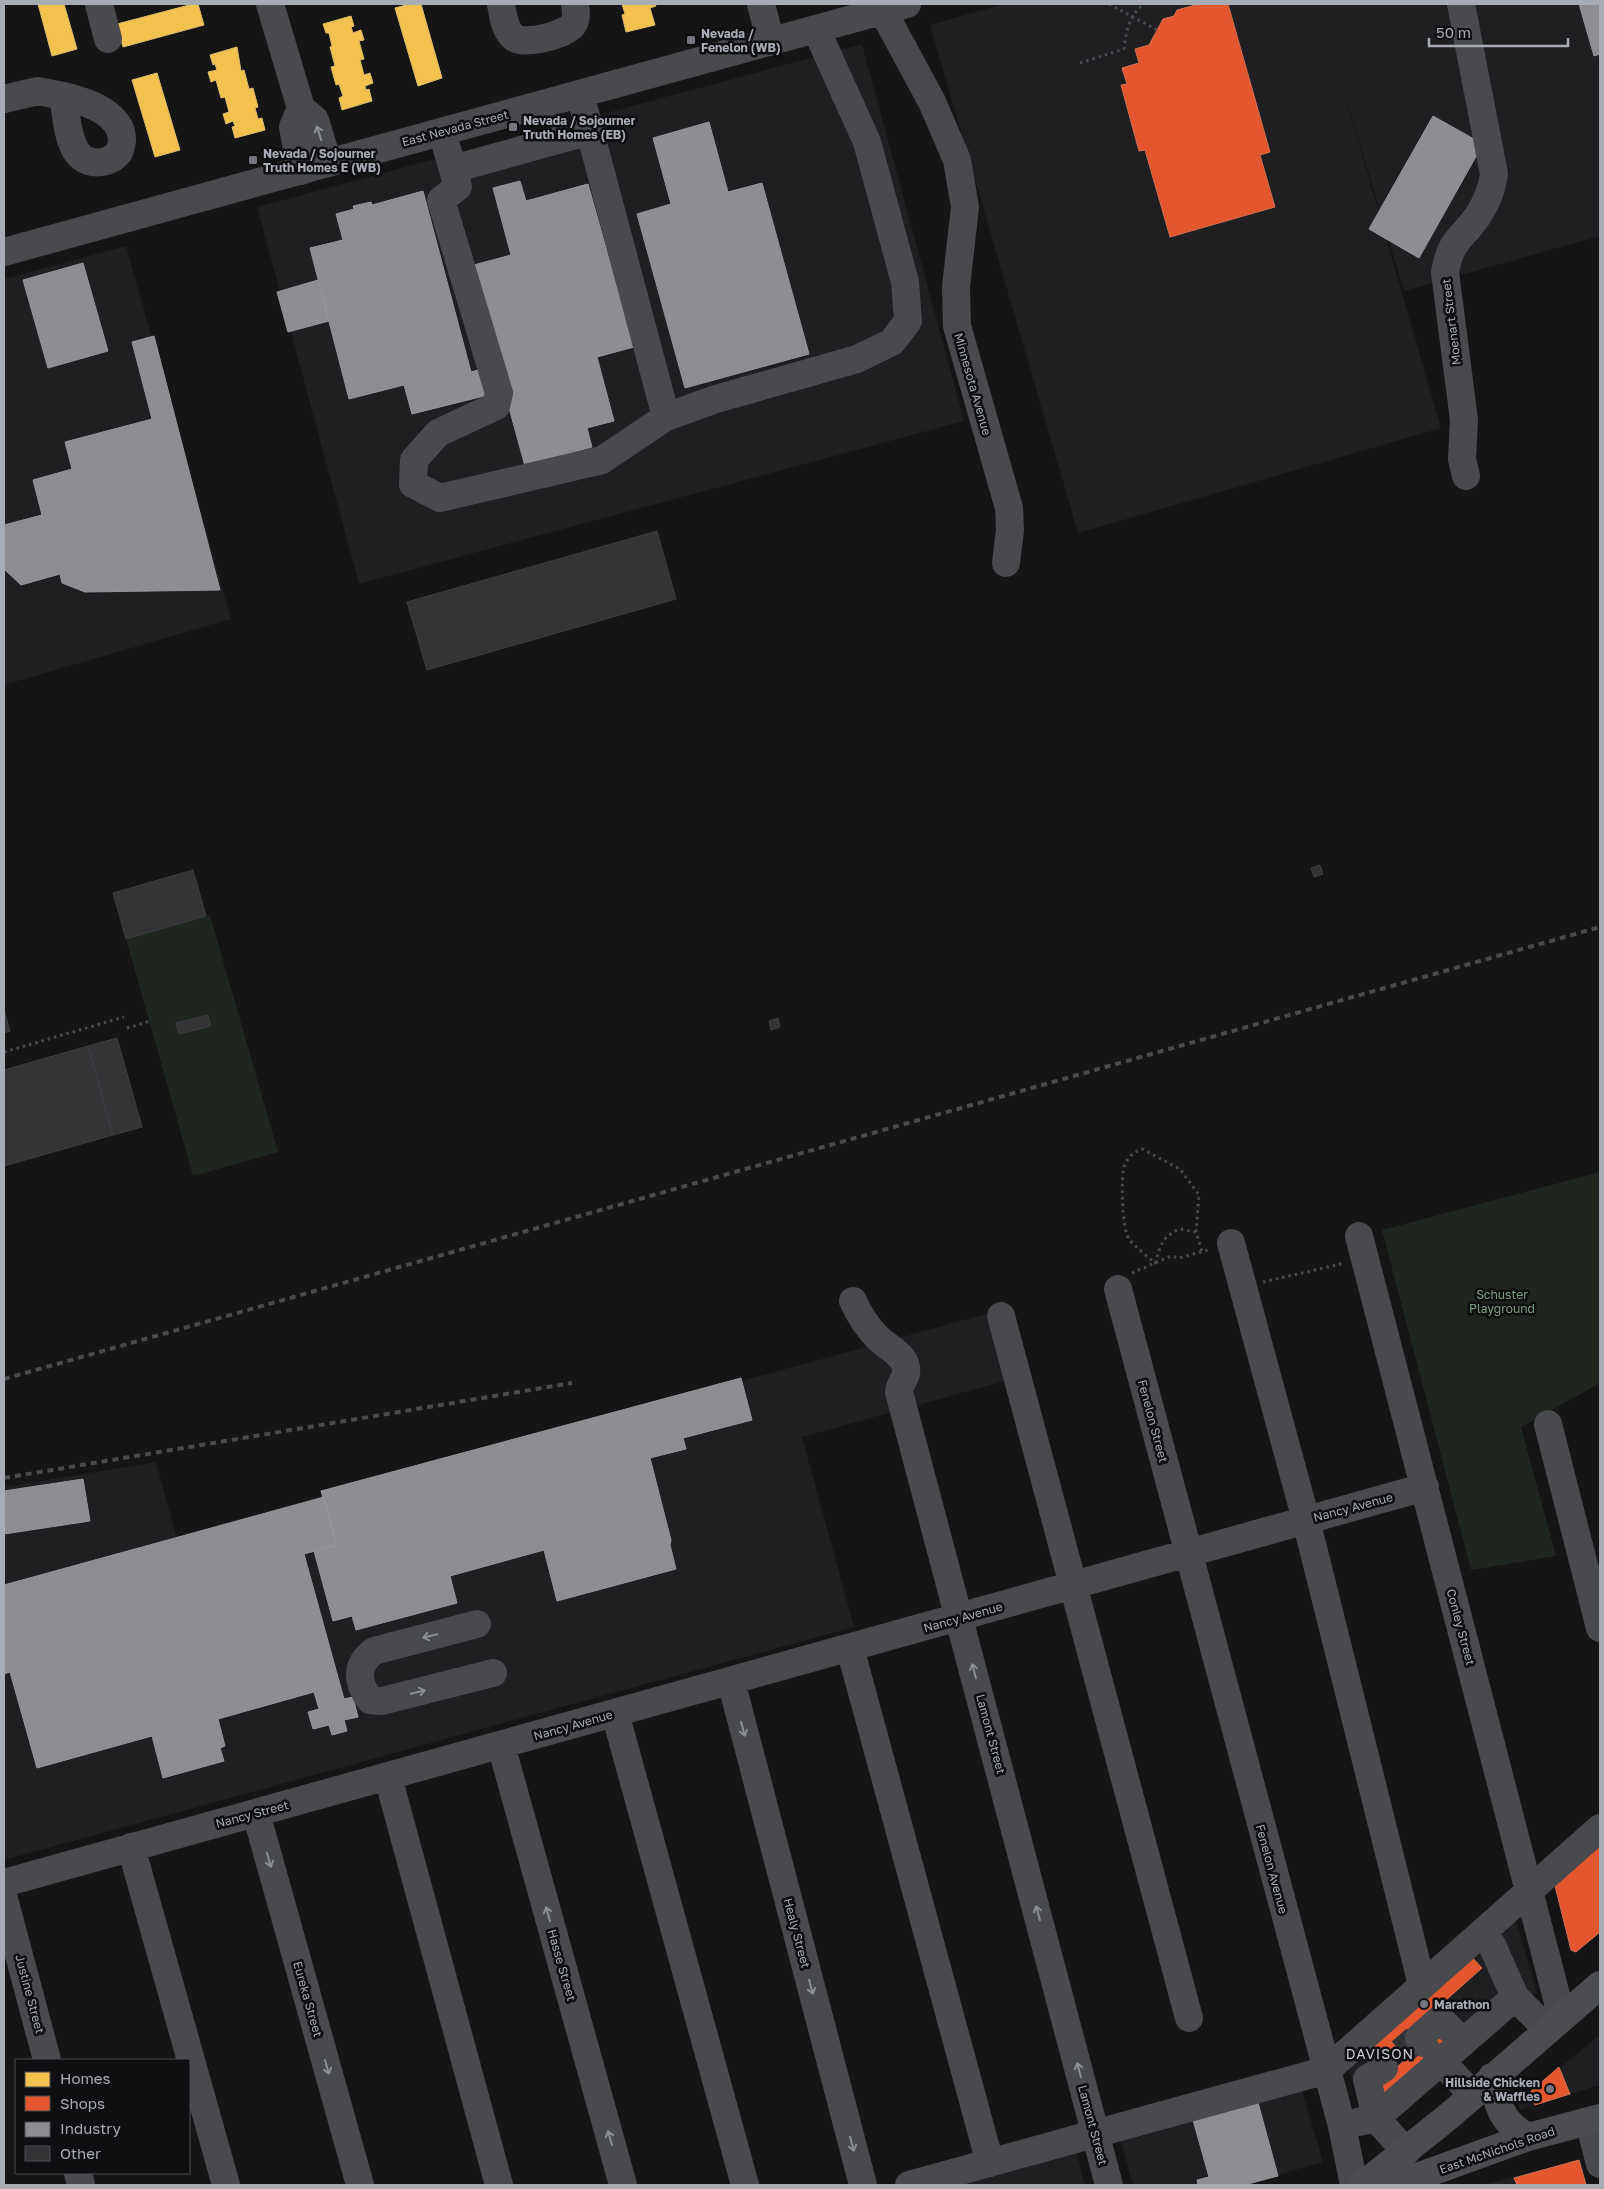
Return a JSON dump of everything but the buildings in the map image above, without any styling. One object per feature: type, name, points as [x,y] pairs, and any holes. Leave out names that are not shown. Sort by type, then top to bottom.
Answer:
[{"type":"main road","points":[[1363,2185],[1406,2152],[1600,1985]]},
{"type":"main road","points":[[1482,2086],[1505,2120],[1515,2130],[1528,2137]]},
{"type":"main road","name":"East McNichols Road","points":[[1395,2185],[1528,2137],[1595,2120]]},
{"type":"street","points":[[99,4],[108,39]]},
{"type":"street","points":[[270,4],[301,108],[315,120],[328,163]]},
{"type":"street","points":[[501,4],[507,30],[514,38],[524,41],[559,34],[570,28],[576,17],[575,4]]},
{"type":"street","points":[[760,4],[771,42]]},
{"type":"street","name":"Moenart Street","points":[[1461,4],[1494,174],[1491,190],[1477,216],[1455,241],[1448,256],[1446,272],[1464,420],[1462,459],[1466,476]]},
{"type":"street","name":"East Nevada Street","points":[[4,252],[771,42],[827,19],[895,7]]},
{"type":"street","name":"Minnesota Avenue","points":[[895,7],[957,160],[965,207],[956,287],[957,326],[1009,508],[1010,530],[1006,563]]},
{"type":"street","points":[[442,132],[458,188],[441,200],[499,393],[496,406],[438,432],[414,460],[413,484],[440,498],[602,460],[666,417],[716,399],[857,359],[892,342],[908,321],[905,282],[867,142],[827,19]]},
{"type":"street","points":[[4,99],[38,92],[63,96]]},
{"type":"street","points":[[580,94],[666,417]]},
{"type":"street","points":[[301,108],[292,127],[301,170]]},
{"type":"street","points":[[453,168],[590,131]]},
{"type":"street","name":"Conley Street","points":[[1359,1236],[1529,1891],[1555,2024]]},
{"type":"street","points":[[1232,1243],[1306,1520],[1422,1985]]},
{"type":"street","name":"Fenelon Street","points":[[1118,1289],[1187,1553]]},
{"type":"street","name":"Lamont Street","points":[[853,1302],[876,1336],[904,1361],[906,1367],[906,1378],[898,1389],[1109,2185]]},
{"type":"street","points":[[1001,1316],[1189,2018]]},
{"type":"street","points":[[1548,1424],[1600,1628]]},
{"type":"street","name":"Nancy Avenue","points":[[501,1745],[1424,1488]]},
{"type":"street","name":"Fenelon Avenue","points":[[1187,1553],[1342,2126],[1354,2185]]},
{"type":"street","points":[[477,1624],[374,1651],[366,1656],[360,1667],[359,1679],[363,1691],[370,1700],[382,1701],[493,1673]]},
{"type":"street","points":[[850,1648],[990,2163]]},
{"type":"street","name":"Healy Street","points":[[731,1681],[863,2185]]},
{"type":"street","points":[[615,1713],[745,2185]]},
{"type":"street","name":"Nancy Street","points":[[4,1882],[501,1745]]},
{"type":"street","name":"Hasse Street","points":[[501,1745],[623,2185]]},
{"type":"street","points":[[388,1777],[500,2185]]},
{"type":"street","name":"Eureka Street","points":[[256,1813],[360,2185]]},
{"type":"street","points":[[909,2185],[1327,2070],[1600,1828]]},
{"type":"street","points":[[131,1847],[226,2185]]},
{"type":"street","name":"Justine Street","points":[[4,1899],[47,2059]]},
{"type":"street","points":[[1492,1944],[1515,1996],[1555,2024]]},
{"type":"street","points":[[1342,2126],[1376,2118],[1412,2063],[1463,2042],[1515,1996]]},
{"type":"street","points":[[1412,2063],[1482,2086]]},
{"type":"street","points":[[1376,2118],[1406,2152]]},
{"type":"street","points":[[1595,2120],[1600,2164]]},
{"type":"path","points":[[1109,4],[1157,30]]},
{"type":"path","points":[[1080,63],[1124,49],[1128,23],[1136,9],[1144,4]]},
{"type":"path","points":[[4,1052],[124,1017]]},
{"type":"path","points":[[127,1028],[150,1021]]},
{"type":"path","points":[[1155,1263],[1128,1238],[1124,1220],[1122,1173],[1125,1163],[1133,1153],[1142,1149],[1180,1169],[1199,1195],[1196,1232],[1202,1252]]},
{"type":"path","points":[[1155,1263],[1163,1239],[1167,1235],[1179,1229],[1196,1232]]},
{"type":"path","points":[[1118,1289],[1118,1285],[1129,1274],[1171,1256],[1179,1258],[1232,1243]]},
{"type":"path","points":[[1243,1287],[1348,1262],[1353,1270],[1367,1267]]},
{"type":"shaded area","points":[[1004,4],[1600,4],[1600,236],[1404,291],[1333,54],[1441,428],[1078,533],[930,25]]},
{"type":"shaded area","points":[[862,44],[964,421],[359,584],[257,207]]},
{"type":"shaded area","points":[[126,246],[231,619],[4,685],[4,279]]},
{"type":"shaded area","points":[[986,1314],[1005,1381],[802,1437],[854,1627],[4,1860],[4,1487],[156,1462],[176,1536]]},
{"type":"shaded area","points":[[1513,1911],[1537,1993],[1371,2137],[1345,2060]]},
{"type":"shaded area","points":[[1600,2035],[1600,2085],[1520,2110],[1518,2101]]},
{"type":"shaded area","points":[[1300,2083],[1323,2162],[1242,2185],[1133,2185],[1119,2136]]},
{"type":"shaded area","points":[[1075,2147],[1085,2185],[929,2185]]},
{"type":"shaded area","points":[[1581,2160],[1587,2185],[1482,2185]]},
{"type":"green space","points":[[210,915],[278,1152],[193,1176],[126,939]]},
{"type":"green space","name":"Schuster Playground","points":[[1600,1172],[1600,1383],[1521,1427],[1556,1556],[1471,1570],[1382,1230]]},
{"type":"tunnel","points":[[1401,2052],[1416,2039]]},
{"type":"railway","points":[[4,1379],[1600,927]]},
{"type":"railway","points":[[4,1478],[572,1383]]},
{"type":"place","name":"Nevada / Fenelon (WB)","points":[[691,40]]},
{"type":"place","name":"Nevada / Sojourner Truth Homes (EB)","points":[[513,127]]},
{"type":"place","name":"Nevada / Sojourner Truth Homes E (WB)","points":[[253,160]]},
{"type":"place","name":"Marathon","points":[[1424,2004]]},
{"type":"place","name":"Hillside Chicken & Waffles","points":[[1550,2089]]},
{"type":"district","name":"DAVISON","points":[[1380,2053]]}]
